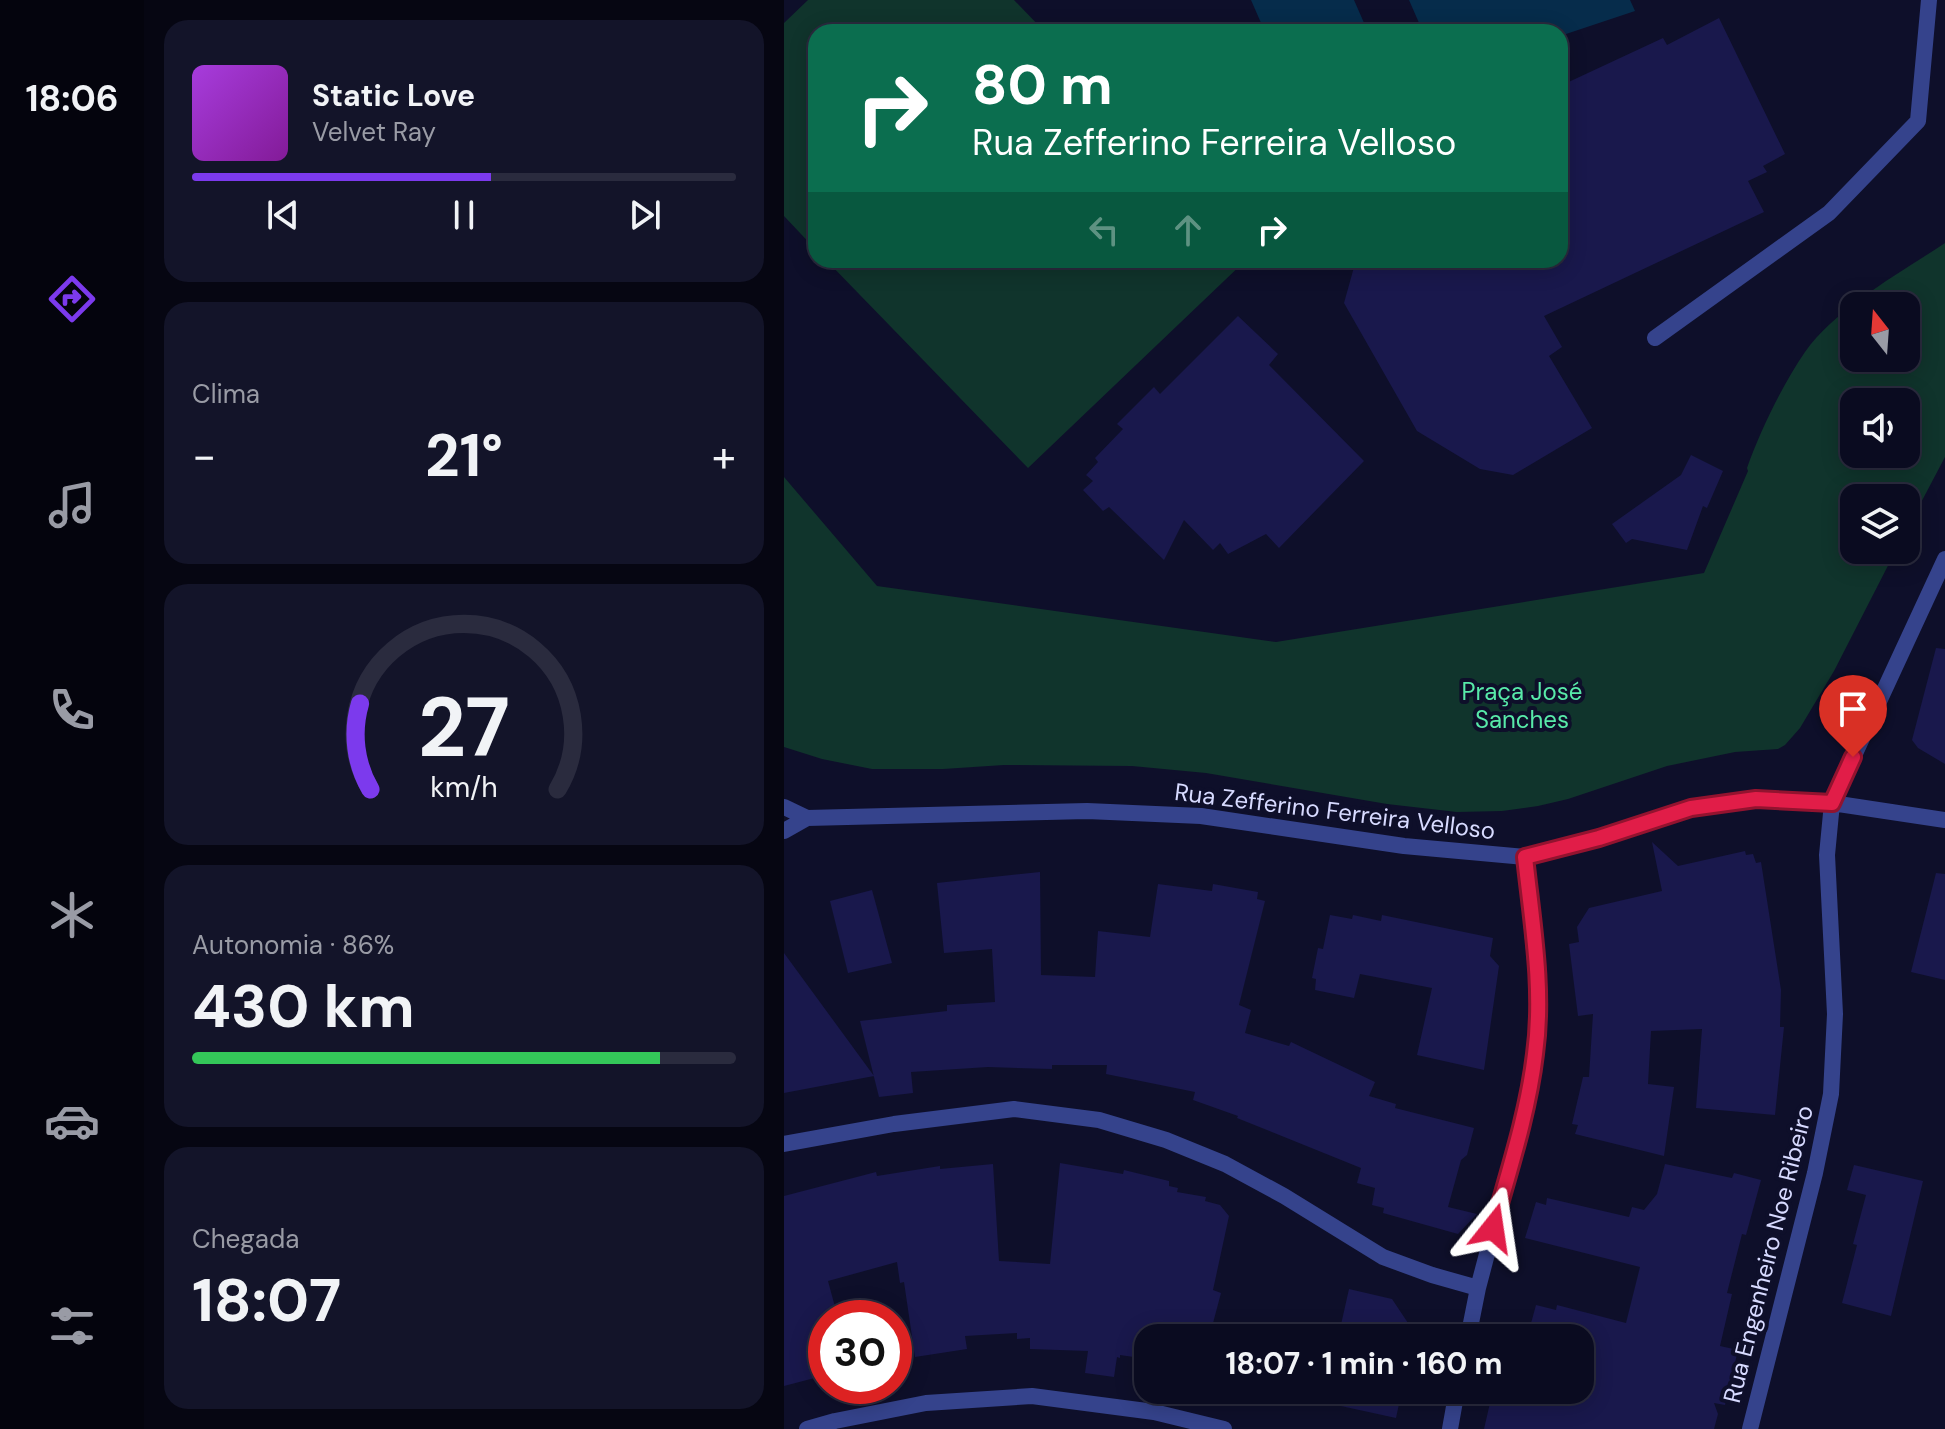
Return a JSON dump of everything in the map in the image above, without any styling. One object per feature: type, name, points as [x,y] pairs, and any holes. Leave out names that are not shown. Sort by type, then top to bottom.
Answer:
[{"type":"street","points":[[1655,338],[1829,213],[1918,121],[1929,0]]},
{"type":"street","name":"Rua Engenheiro Noe Ribeiro","points":[[1750,1429],[1815,1173],[1831,1094],[1835,1014],[1827,855],[1832,803],[1945,559]]},
{"type":"street","name":"Rua Zefferino Ferreira Velloso","points":[[807,818],[1087,811],[1201,816],[1404,846],[1525,857],[1599,838],[1691,808],[1756,799],[1832,803],[1945,820]]},
{"type":"street","points":[[784,807],[807,818]]},
{"type":"street","points":[[784,831],[807,818]]},
{"type":"street","points":[[1471,1324],[1525,1110],[1536,1053],[1539,1002],[1525,857]]},
{"type":"street","points":[[784,1144],[894,1124],[1014,1109],[1099,1120],[1166,1140],[1225,1164],[1383,1257],[1478,1288]]},
{"type":"street","points":[[807,1429],[926,1403],[1032,1396],[1154,1412],[1224,1429]]},
{"type":"street","points":[[1450,1429],[1454,1404]]},
{"type":"green space","points":[[808,0],[1014,0],[1037,24],[808,24],[808,242],[784,216],[784,23]]},
{"type":"green space","name":"Praça José Sanches","points":[[1945,243],[1945,457],[1920,504],[1920,484],[1840,484],[1840,564],[1889,564],[1834,671],[1800,728],[1778,749],[1735,752],[1667,766],[1538,806],[1457,812],[1387,804],[1206,773],[1132,766],[1004,765],[872,769],[822,759],[784,747],[784,477],[877,586],[1276,642],[1704,573],[1765,423],[1788,378],[1805,352],[1834,321],[1840,316],[1840,372],[1920,372],[1920,292],[1871,292]]},
{"type":"green space","points":[[834,268],[1238,268],[1028,468]]},
{"type":"water","points":[[1251,0],[1354,0],[1364,24],[1262,24]]},
{"type":"water","points":[[1409,0],[1630,0],[1635,11],[1568,33],[1568,24],[1420,24]]},
{"type":"building","points":[[1719,18],[1785,154],[1763,166],[1767,172],[1748,181],[1764,212],[1544,316],[1562,347],[1549,356],[1592,428],[1513,475],[1480,469],[1417,431],[1344,303],[1354,268],[1568,268],[1568,82],[1663,38],[1667,45]]},
{"type":"building","points":[[1238,316],[1278,354],[1269,365],[1364,461],[1279,548],[1266,534],[1228,554],[1220,543],[1213,550],[1184,520],[1164,560],[1109,507],[1103,511],[1083,490],[1093,481],[1086,475],[1098,462],[1095,458],[1123,429],[1117,424],[1154,387],[1160,394]]},
{"type":"building","points":[[1691,455],[1723,471],[1707,508],[1703,506],[1687,550],[1632,539],[1626,543],[1612,524],[1681,475]]},
{"type":"building","points":[[1936,648],[1945,649],[1945,764],[1918,748],[1912,740]]},
{"type":"building","points":[[1652,842],[1678,866],[1745,851],[1746,855],[1753,854],[1756,863],[1761,862],[1781,990],[1780,1027],[1784,1027],[1775,1115],[1696,1108],[1702,1029],[1651,1031],[1648,1084],[1674,1087],[1664,1156],[1575,1134],[1578,1125],[1572,1124],[1583,1077],[1589,1077],[1593,1014],[1578,1016],[1569,944],[1579,942],[1577,927],[1589,908],[1662,891]]},
{"type":"building","points":[[1040,872],[1041,975],[1095,977],[1098,931],[1150,937],[1158,884],[1212,891],[1213,884],[1258,892],[1257,899],[1265,901],[1239,1005],[1251,1010],[1245,1033],[1289,1046],[1291,1042],[1375,1082],[1369,1096],[1396,1104],[1395,1108],[1474,1128],[1448,1207],[1477,1214],[1458,1234],[1383,1213],[1384,1208],[1372,1205],[1375,1188],[1357,1183],[1361,1168],[1193,1100],[1195,1092],[1106,1074],[1107,1065],[911,1072],[913,1093],[879,1097],[860,1021],[947,1011],[947,1005],[995,1002],[992,949],[944,953],[937,883]]},
{"type":"building","points":[[1936,873],[1945,874],[1945,980],[1911,972]]},
{"type":"building","points":[[872,890],[892,963],[848,973],[830,901]]},
{"type":"building","points":[[1330,915],[1352,919],[1353,915],[1381,921],[1382,915],[1493,938],[1490,956],[1499,966],[1484,1070],[1417,1055],[1432,988],[1360,974],[1354,998],[1315,990],[1316,979],[1312,978],[1318,948],[1323,949]]},
{"type":"building","points":[[784,953],[874,1076],[784,1093]]},
{"type":"building","points":[[1060,1163],[1123,1174],[1124,1170],[1169,1181],[1169,1186],[1178,1188],[1177,1192],[1206,1197],[1205,1201],[1220,1205],[1229,1216],[1213,1290],[1221,1293],[1213,1324],[1134,1324],[1134,1357],[1117,1357],[1114,1377],[1085,1373],[1088,1351],[1030,1349],[1030,1338],[1017,1339],[1017,1333],[965,1336],[967,1349],[915,1357],[912,1300],[907,1300],[897,1262],[828,1281],[833,1300],[808,1300],[808,1380],[784,1386],[784,1196],[876,1172],[877,1176],[940,1166],[940,1169],[993,1164],[999,1261],[1050,1264]]},
{"type":"building","points":[[1665,1164],[1732,1178],[1734,1173],[1761,1180],[1746,1235],[1742,1234],[1727,1293],[1732,1294],[1720,1346],[1738,1350],[1725,1405],[1714,1403],[1718,1414],[1714,1429],[1484,1429],[1490,1404],[1594,1404],[1594,1324],[1531,1324],[1536,1305],[1556,1310],[1557,1305],[1626,1323],[1640,1267],[1525,1238],[1536,1202],[1546,1205],[1547,1198],[1629,1217],[1632,1207],[1644,1210],[1657,1194]]},
{"type":"building","points":[[1854,1165],[1923,1181],[1891,1316],[1842,1303],[1866,1195],[1847,1190]]},
{"type":"building","points":[[1349,1289],[1392,1299],[1409,1324],[1341,1324]]},
{"type":"building","points":[[1332,1404],[1399,1404],[1396,1418]]},
{"type":"route","points":[[1493,1228],[1525,1110],[1536,1053],[1539,1002],[1525,857],[1599,838],[1691,808],[1756,799],[1832,803],[1853,757]]}]
